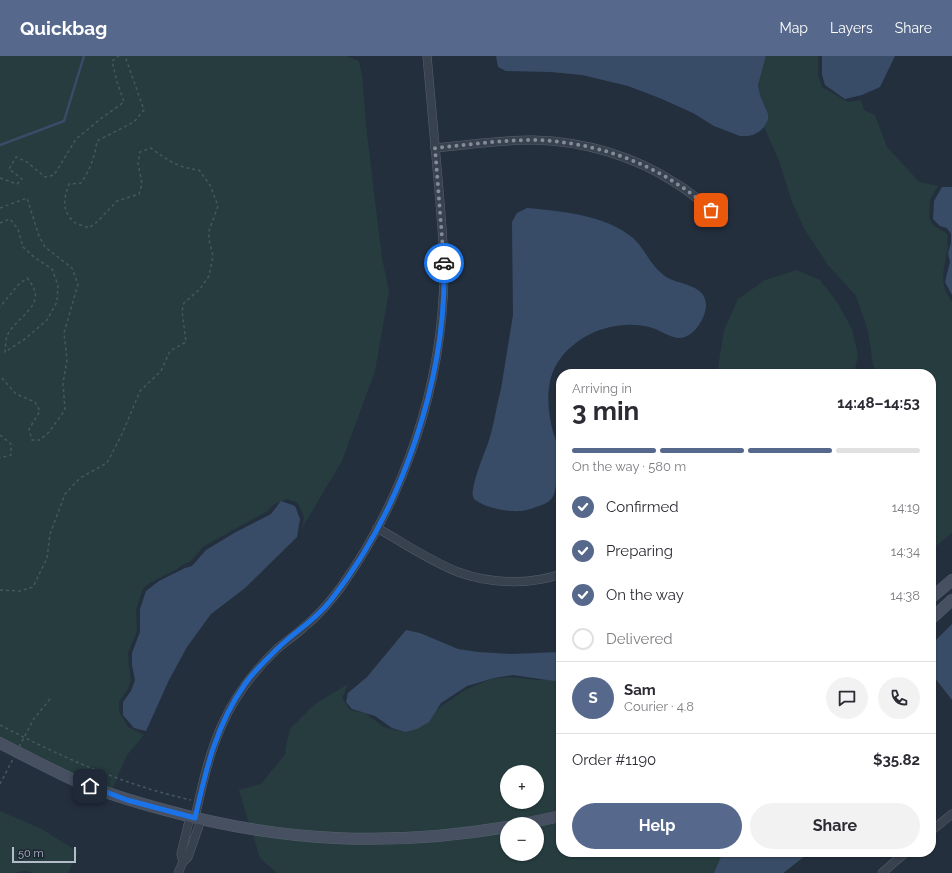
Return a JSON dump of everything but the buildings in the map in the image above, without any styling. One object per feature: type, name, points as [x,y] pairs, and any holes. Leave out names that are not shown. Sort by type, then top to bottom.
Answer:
[{"type":"street","points":[[178,873],[183,862],[188,857],[207,767],[216,736],[224,719],[246,682],[279,647],[311,621],[330,601],[353,569],[377,528],[398,486],[415,440],[428,397],[438,348],[444,273],[427,56]]},
{"type":"street","points":[[435,148],[532,140],[587,146],[613,153],[651,169],[678,184],[711,210]]},
{"type":"street","points":[[377,528],[439,563],[467,575],[494,580],[518,582],[542,579],[556,575]]},
{"type":"street","points":[[936,594],[952,580]]},
{"type":"street","points":[[936,614],[952,600]]},
{"type":"street","points":[[0,743],[77,781],[127,800],[240,828],[345,839],[433,836],[500,828]]},
{"type":"street","points":[[936,827],[952,814]]},
{"type":"street","points":[[544,820],[556,817]]},
{"type":"street","points":[[882,873],[900,857]]},
{"type":"path","points":[[0,178],[17,184],[22,179],[9,169],[16,157],[27,162],[45,177],[54,175],[76,139],[124,102],[112,61],[119,56]]},
{"type":"path","points":[[0,590],[20,591],[33,586],[47,558],[50,534],[65,494],[80,478],[107,463],[122,434],[140,391],[161,371],[170,351],[186,342],[182,311],[184,303],[200,288],[208,276],[212,262],[213,256],[208,240],[209,232],[218,206],[210,185],[199,170],[185,168],[168,160],[151,148],[140,152],[138,163],[142,184],[139,194],[117,201],[97,222],[89,228],[75,223],[66,211],[64,198],[70,184],[81,183],[87,174],[95,156],[97,141],[134,122],[144,110],[125,56]]},
{"type":"path","points":[[0,208],[27,198],[39,236],[45,247],[72,268],[78,284],[64,333],[68,360],[63,383],[65,410],[49,432],[40,440],[32,440],[29,429],[40,411],[35,402],[16,394],[0,376]]},
{"type":"path","points":[[0,223],[10,219],[18,229],[23,247],[34,257],[52,269],[58,285],[57,302],[47,320],[25,339],[5,352],[7,335],[17,322],[32,308],[36,297],[33,285],[27,278],[18,285],[0,306]]},
{"type":"path","points":[[0,435],[11,444],[11,455],[0,458]]},
{"type":"path","points":[[0,784],[33,720],[50,699]]},
{"type":"path","points":[[0,726],[70,760],[121,780],[199,802]]},
{"type":"green space","points":[[0,56],[347,56],[359,61],[362,75],[367,134],[382,258],[389,291],[375,371],[342,461],[302,528],[304,517],[298,503],[287,499],[273,505],[268,511],[204,546],[190,562],[148,584],[143,589],[136,609],[137,631],[128,653],[131,680],[128,689],[119,702],[119,712],[128,727],[144,735],[127,755],[112,789],[54,765],[0,738]]},
{"type":"green space","points":[[766,56],[818,56],[818,75],[822,87],[848,102],[861,100],[864,110],[875,115],[887,147],[916,179],[920,182],[938,186],[930,200],[929,218],[935,226],[948,235],[943,282],[947,295],[952,301],[952,533],[936,546],[936,369],[875,369],[868,331],[856,296],[828,265],[805,230],[792,202],[779,161],[764,127],[767,112],[760,95],[759,86]]},
{"type":"green space","points":[[797,270],[820,280],[837,302],[852,329],[858,355],[855,369],[718,369],[724,330],[738,299],[765,280]]},
{"type":"green space","points":[[510,677],[537,680],[556,679],[556,811],[531,817],[500,817],[500,822],[470,827],[408,833],[347,834],[291,830],[249,824],[239,790],[261,784],[286,753],[285,750],[290,729],[315,704],[348,684],[342,698],[350,710],[365,713],[384,727],[404,732],[465,690],[491,679]]},
{"type":"green space","points":[[0,811],[42,829],[78,852],[68,873],[33,873],[25,871],[0,873]]},
{"type":"green space","points":[[556,822],[556,857],[804,857],[784,873],[277,873],[260,858],[253,835],[345,844],[500,833],[500,861],[544,861],[544,825]]},
{"type":"water","points":[[496,56],[766,56],[758,85],[760,95],[768,114],[768,120],[760,131],[753,135],[740,136],[714,126],[693,113],[662,99],[628,86],[582,75],[551,72],[506,71],[498,67]]},
{"type":"water","points":[[822,56],[895,56],[880,87],[862,95],[845,99],[825,85],[822,75]]},
{"type":"water","points":[[942,187],[952,187],[952,295],[945,282],[950,262],[948,253],[951,243],[951,234],[947,228],[940,226],[933,219],[934,201]]},
{"type":"water","points":[[527,208],[554,211],[597,219],[610,224],[633,238],[662,274],[702,293],[705,298],[706,305],[704,316],[698,327],[689,335],[684,337],[675,338],[649,327],[624,325],[611,327],[586,336],[566,352],[554,370],[548,396],[549,414],[556,441],[556,482],[554,494],[545,504],[521,511],[496,509],[484,505],[474,499],[473,496],[477,473],[489,439],[501,389],[513,315],[512,222],[517,213]]},
{"type":"water","points":[[281,501],[295,506],[300,519],[297,537],[245,588],[211,614],[187,647],[169,680],[146,731],[134,728],[123,715],[123,702],[131,691],[135,680],[132,665],[132,653],[140,632],[140,609],[146,591],[159,581],[192,566],[206,550],[236,532],[271,514]]},
{"type":"water","points":[[952,624],[952,700],[936,679],[936,640]]},
{"type":"water","points":[[406,630],[420,633],[458,649],[478,652],[511,654],[556,652],[556,681],[513,675],[494,678],[467,686],[441,703],[429,722],[417,729],[405,732],[392,728],[375,716],[352,709],[346,702],[348,693],[367,677]]},
{"type":"water","points":[[721,857],[804,857],[783,873],[714,873]]},
{"type":"waterway","points":[[0,145],[64,121],[84,56]]},
{"type":"way so far","points":[[444,263],[435,148],[519,140],[560,142],[587,146],[613,153],[651,169],[678,184],[711,210]]},
{"type":"route","points":[[90,786],[127,800],[195,818],[216,736],[224,719],[246,682],[279,647],[304,628],[330,601],[353,569],[389,506],[406,466],[421,423],[434,374],[441,323],[444,263]]}]
